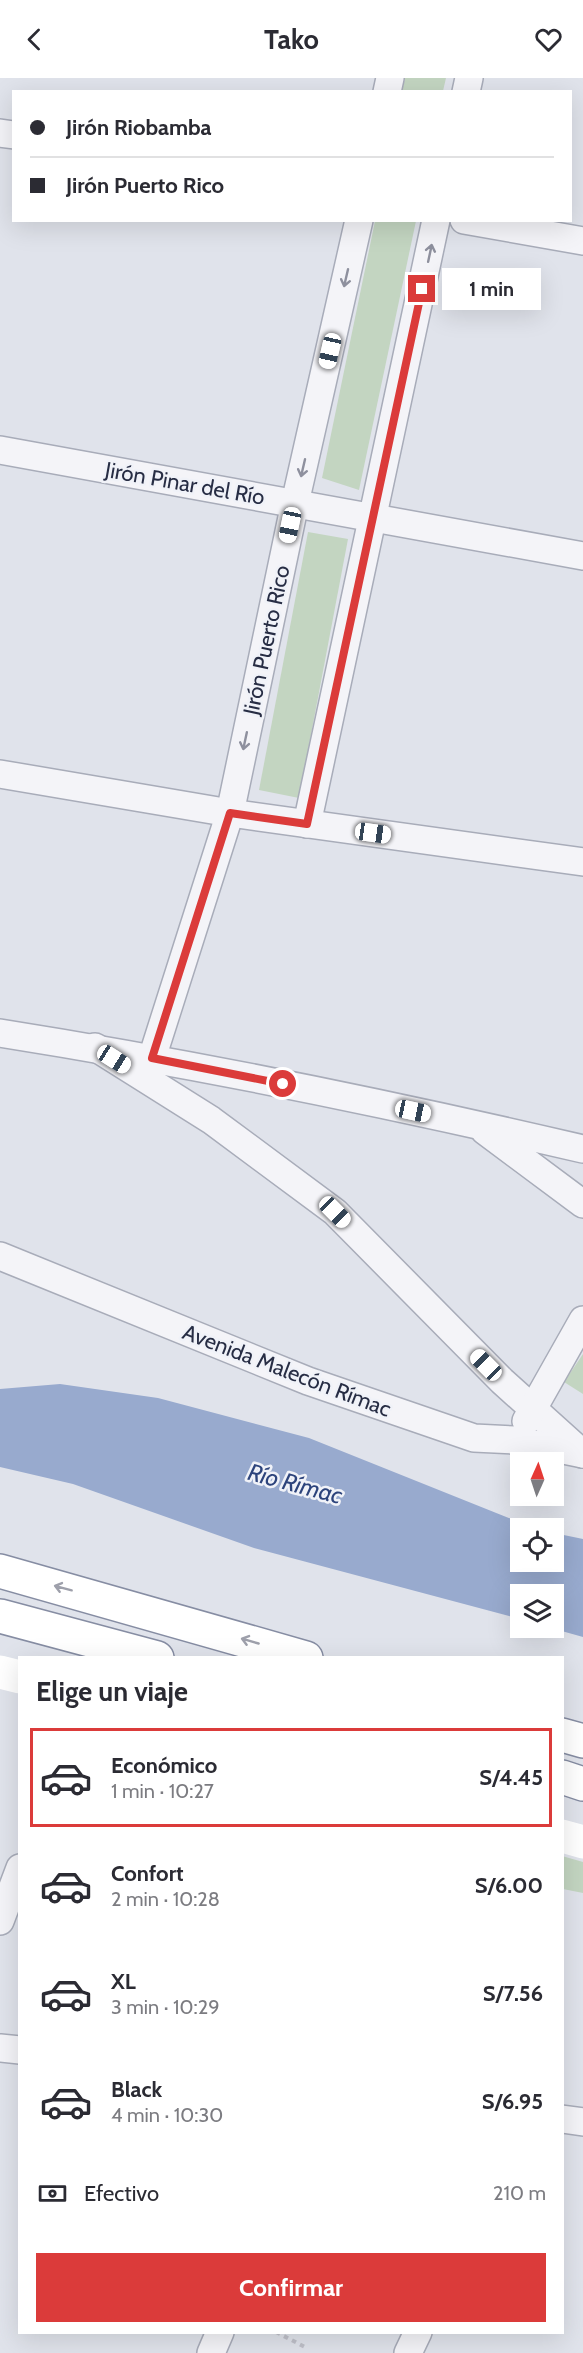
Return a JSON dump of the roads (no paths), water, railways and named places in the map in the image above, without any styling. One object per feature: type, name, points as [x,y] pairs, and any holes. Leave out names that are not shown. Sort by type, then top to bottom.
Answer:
[{"type":"main road","points":[[0,1571],[299,1656]]},
{"type":"main road","points":[[0,1616],[150,1656]]},
{"type":"main road","points":[[0,1672],[18,1676]]},
{"type":"main road","points":[[564,1736],[583,1741]]},
{"type":"main road","points":[[564,1778],[583,1784]]},
{"type":"main road","points":[[564,1837],[583,1842]]},
{"type":"street","name":"Jirón Puerto Rico","points":[[152,1058],[230,813],[295,502],[359,222]]},
{"type":"street","points":[[307,824],[436,222]]},
{"type":"street","points":[[475,222],[583,241]]},
{"type":"street","name":"Jirón Pinar del Río","points":[[0,450],[583,556]]},
{"type":"street","points":[[0,774],[230,813],[577,862]]},
{"type":"street","points":[[0,1033],[152,1058],[583,1149]]},
{"type":"street","points":[[95,1047],[211,1120],[335,1212],[502,1381],[534,1407],[583,1454]]},
{"type":"street","points":[[478,1125],[583,1204]]},
{"type":"street","name":"Avenida Malecón Rímac","points":[[0,1256],[308,1381],[474,1438],[515,1440],[583,1454]]},
{"type":"street","points":[[515,1440],[583,1320]]},
{"type":"street","points":[[0,1922],[18,1873]]},
{"type":"street","points":[[0,2048],[18,2050]]},
{"type":"street","points":[[564,2119],[583,2122]]},
{"type":"street","points":[[211,2353],[219,2334]]},
{"type":"street","points":[[408,2353],[417,2334]]},
{"type":"water","name":"Río Rímac","points":[[60,1384],[158,1398],[309,1438],[510,1518],[510,1572],[564,1572],[564,1535],[583,1539],[583,1637],[564,1632],[564,1584],[510,1584],[510,1616],[254,1548],[73,1484],[0,1467],[0,1389]]}]
